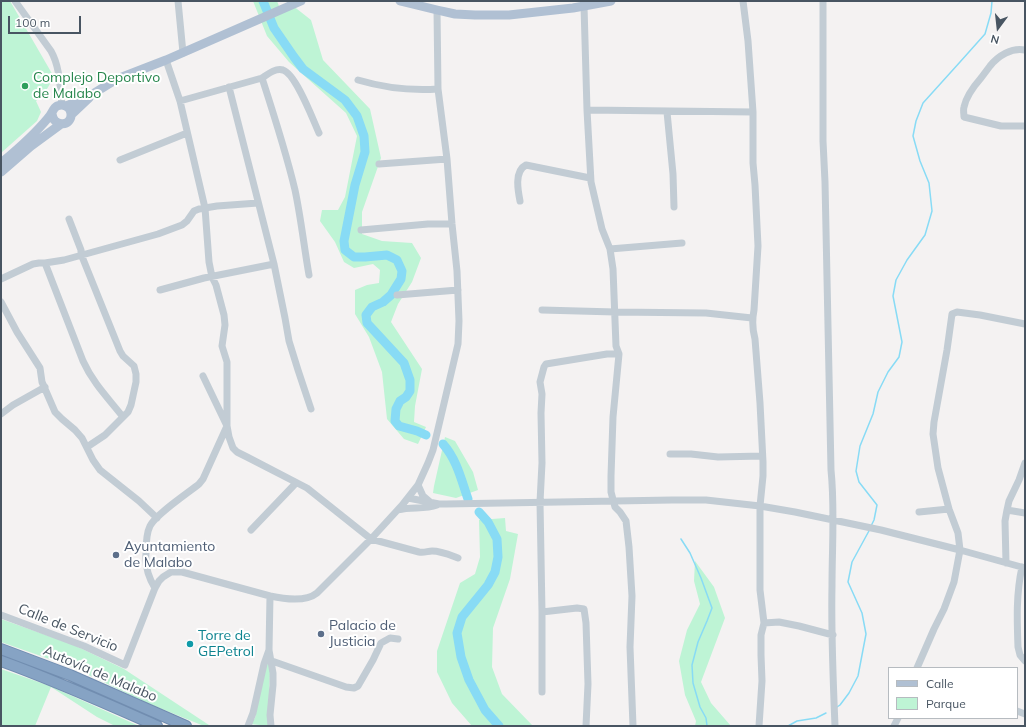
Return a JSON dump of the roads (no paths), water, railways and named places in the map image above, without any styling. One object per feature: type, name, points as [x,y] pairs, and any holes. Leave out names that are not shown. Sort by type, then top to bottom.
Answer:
[{"type":"highway","name":"Autovía de Malabo","points":[[1,649],[70,675],[186,726]]},
{"type":"highway","name":"Autovía de Malabo","points":[[1,661],[67,686],[157,726]]},
{"type":"main road","points":[[1,163],[40,128],[52,114],[53,110],[58,106],[91,95],[117,79],[183,53],[301,1]]},
{"type":"main road","points":[[400,1],[412,2],[456,14],[475,15],[509,15],[573,5],[584,6],[611,1]]},
{"type":"main road","points":[[1,172],[31,146],[61,124],[67,122],[71,115],[91,95]]},
{"type":"main road","points":[[64,105],[70,111],[71,115]]},
{"type":"main road","points":[[52,114],[55,122],[61,124]]},
{"type":"street","points":[[15,1],[55,57],[64,105]]},
{"type":"street","points":[[178,1],[183,53]]},
{"type":"street","points":[[744,1],[753,112],[753,163],[758,246],[754,310],[752,318],[760,403],[763,476],[760,506],[760,590],[764,623],[761,635],[762,681],[759,726]]},
{"type":"street","points":[[823,1],[822,141],[830,470],[833,489],[832,586],[835,726]]},
{"type":"street","points":[[584,6],[590,178],[602,229],[610,249],[613,269],[616,346],[619,354],[612,442],[611,476],[612,501],[614,507],[620,512],[626,521],[629,547],[632,596],[630,647],[633,726]]},
{"type":"street","points":[[227,426],[203,479],[150,525],[146,560],[148,575],[155,588],[163,576],[171,572],[182,572],[270,596],[289,599],[308,598],[314,596],[371,539],[397,511],[418,485],[432,450],[458,344],[459,332],[457,271],[447,159],[438,89],[437,10]]},
{"type":"street","points":[[1025,50],[1013,50],[1005,53],[996,60],[976,84],[963,109],[964,117],[1001,126],[1025,126]]},
{"type":"street","points":[[166,60],[180,101],[205,208],[208,253],[212,277],[222,306],[225,321],[222,346],[227,362],[227,426],[233,448],[237,452],[307,488],[371,539],[422,553],[431,551],[441,552],[458,558]]},
{"type":"street","points":[[180,101],[262,78],[271,72],[283,70],[287,72],[298,88],[319,133]]},
{"type":"street","points":[[262,78],[295,190],[309,275]]},
{"type":"street","points":[[358,80],[377,86],[400,89],[422,91],[438,89]]},
{"type":"street","points":[[229,87],[274,264],[286,318],[289,341],[311,408]]},
{"type":"street","points":[[587,110],[753,112]]},
{"type":"street","points":[[667,112],[673,174],[674,207]]},
{"type":"street","points":[[120,160],[187,133]]},
{"type":"street","points":[[379,164],[447,159]]},
{"type":"street","points":[[520,201],[518,180],[522,167],[526,165],[590,178]]},
{"type":"street","points":[[1,279],[33,264],[64,260],[173,229],[187,221],[194,211],[205,208],[258,203]]},
{"type":"street","points":[[69,219],[81,250],[81,254],[120,350],[123,356],[134,366],[136,374],[136,382],[128,412],[105,435],[87,447]]},
{"type":"street","points":[[361,230],[428,224],[452,224]]},
{"type":"street","points":[[610,249],[682,243]]},
{"type":"street","points":[[45,263],[82,361],[89,374],[123,417]]},
{"type":"street","points":[[160,290],[274,264]]},
{"type":"street","points":[[397,295],[458,290]]},
{"type":"street","points":[[1,302],[17,332],[40,368],[42,382],[55,412],[76,430],[100,470],[139,501],[157,518]]},
{"type":"street","points":[[542,310],[706,313],[752,318]]},
{"type":"street","points":[[917,667],[954,582],[960,550],[958,533],[949,509],[938,468],[933,434],[952,314],[957,312],[980,315],[1025,324]]},
{"type":"street","points":[[542,692],[540,502],[542,463],[542,394],[540,382],[546,364],[607,354],[619,354]]},
{"type":"street","points":[[203,376],[227,426]]},
{"type":"street","points":[[1,414],[13,405],[45,387]]},
{"type":"street","points":[[670,454],[691,454],[718,457],[762,456]]},
{"type":"street","points":[[1006,563],[1005,521],[1007,510],[1009,501],[1023,475],[1025,463]]},
{"type":"street","points":[[251,530],[296,483]]},
{"type":"street","points":[[418,485],[424,496],[430,502]]},
{"type":"street","points":[[405,501],[430,502],[439,504],[706,500],[760,506],[864,526],[960,550],[1024,567],[1018,584],[1017,602],[1018,648],[1020,655],[1025,661]]},
{"type":"street","points":[[405,501],[418,508]]},
{"type":"street","points":[[397,511],[405,508],[418,508],[439,504]]},
{"type":"street","points":[[919,512],[949,509]]},
{"type":"street","points":[[1007,510],[1025,513]]},
{"type":"street","name":"Calle de Servicio","points":[[1,615],[84,646],[125,665],[155,588]]},
{"type":"street","points":[[270,596],[269,650],[272,661],[273,685],[270,715],[271,726]]},
{"type":"street","points":[[542,612],[577,608],[584,609],[586,623],[588,684],[586,726]]},
{"type":"street","points":[[764,623],[779,622],[833,635]]},
{"type":"street","points":[[272,661],[346,687],[354,688],[358,686],[381,643],[390,638],[398,639]]},
{"type":"street","points":[[248,726],[253,713],[264,664],[269,650]]},
{"type":"waterway","points":[[263,1],[274,28],[303,69],[345,100],[357,116],[364,136],[365,152],[355,185],[344,241],[345,250],[354,257],[387,255],[397,260],[402,271],[401,279],[391,295],[383,302],[372,307],[366,315],[367,323],[404,363],[410,380],[410,391],[406,397],[400,401],[396,409],[395,421],[399,426],[426,435]]},
{"type":"waterway","points":[[871,526],[874,520],[877,505],[859,482],[856,471],[860,446],[873,414],[878,392],[888,372],[899,357],[902,342],[893,296],[896,280],[907,260],[925,235],[932,211],[929,183],[920,161],[913,136],[916,121],[923,103],[985,34],[991,13],[992,1]]},
{"type":"waterway","points":[[443,444],[455,463],[468,499]]},
{"type":"waterway","points":[[479,512],[488,522],[497,539],[498,557],[495,572],[488,585],[462,617],[457,633],[461,657],[469,680],[485,710],[499,726]]},
{"type":"waterway","points":[[837,707],[849,693],[858,676],[866,634],[862,613],[848,582],[852,562],[870,529]]},
{"type":"waterway","points":[[681,539],[690,553],[712,608],[698,642],[692,665],[693,683],[700,707],[706,718],[707,726]]},
{"type":"waterway","points":[[788,726],[797,721],[816,718],[826,713]]},
{"type":"place","name":"Complejo Deportivo de Malabo","points":[[25,86]]},
{"type":"place","name":"Ayuntamiento de Malabo","points":[[116,555]]},
{"type":"place","name":"Palacio de Justicia","points":[[321,634]]},
{"type":"place","name":"Torre de GEPetrol","points":[[190,644]]}]
